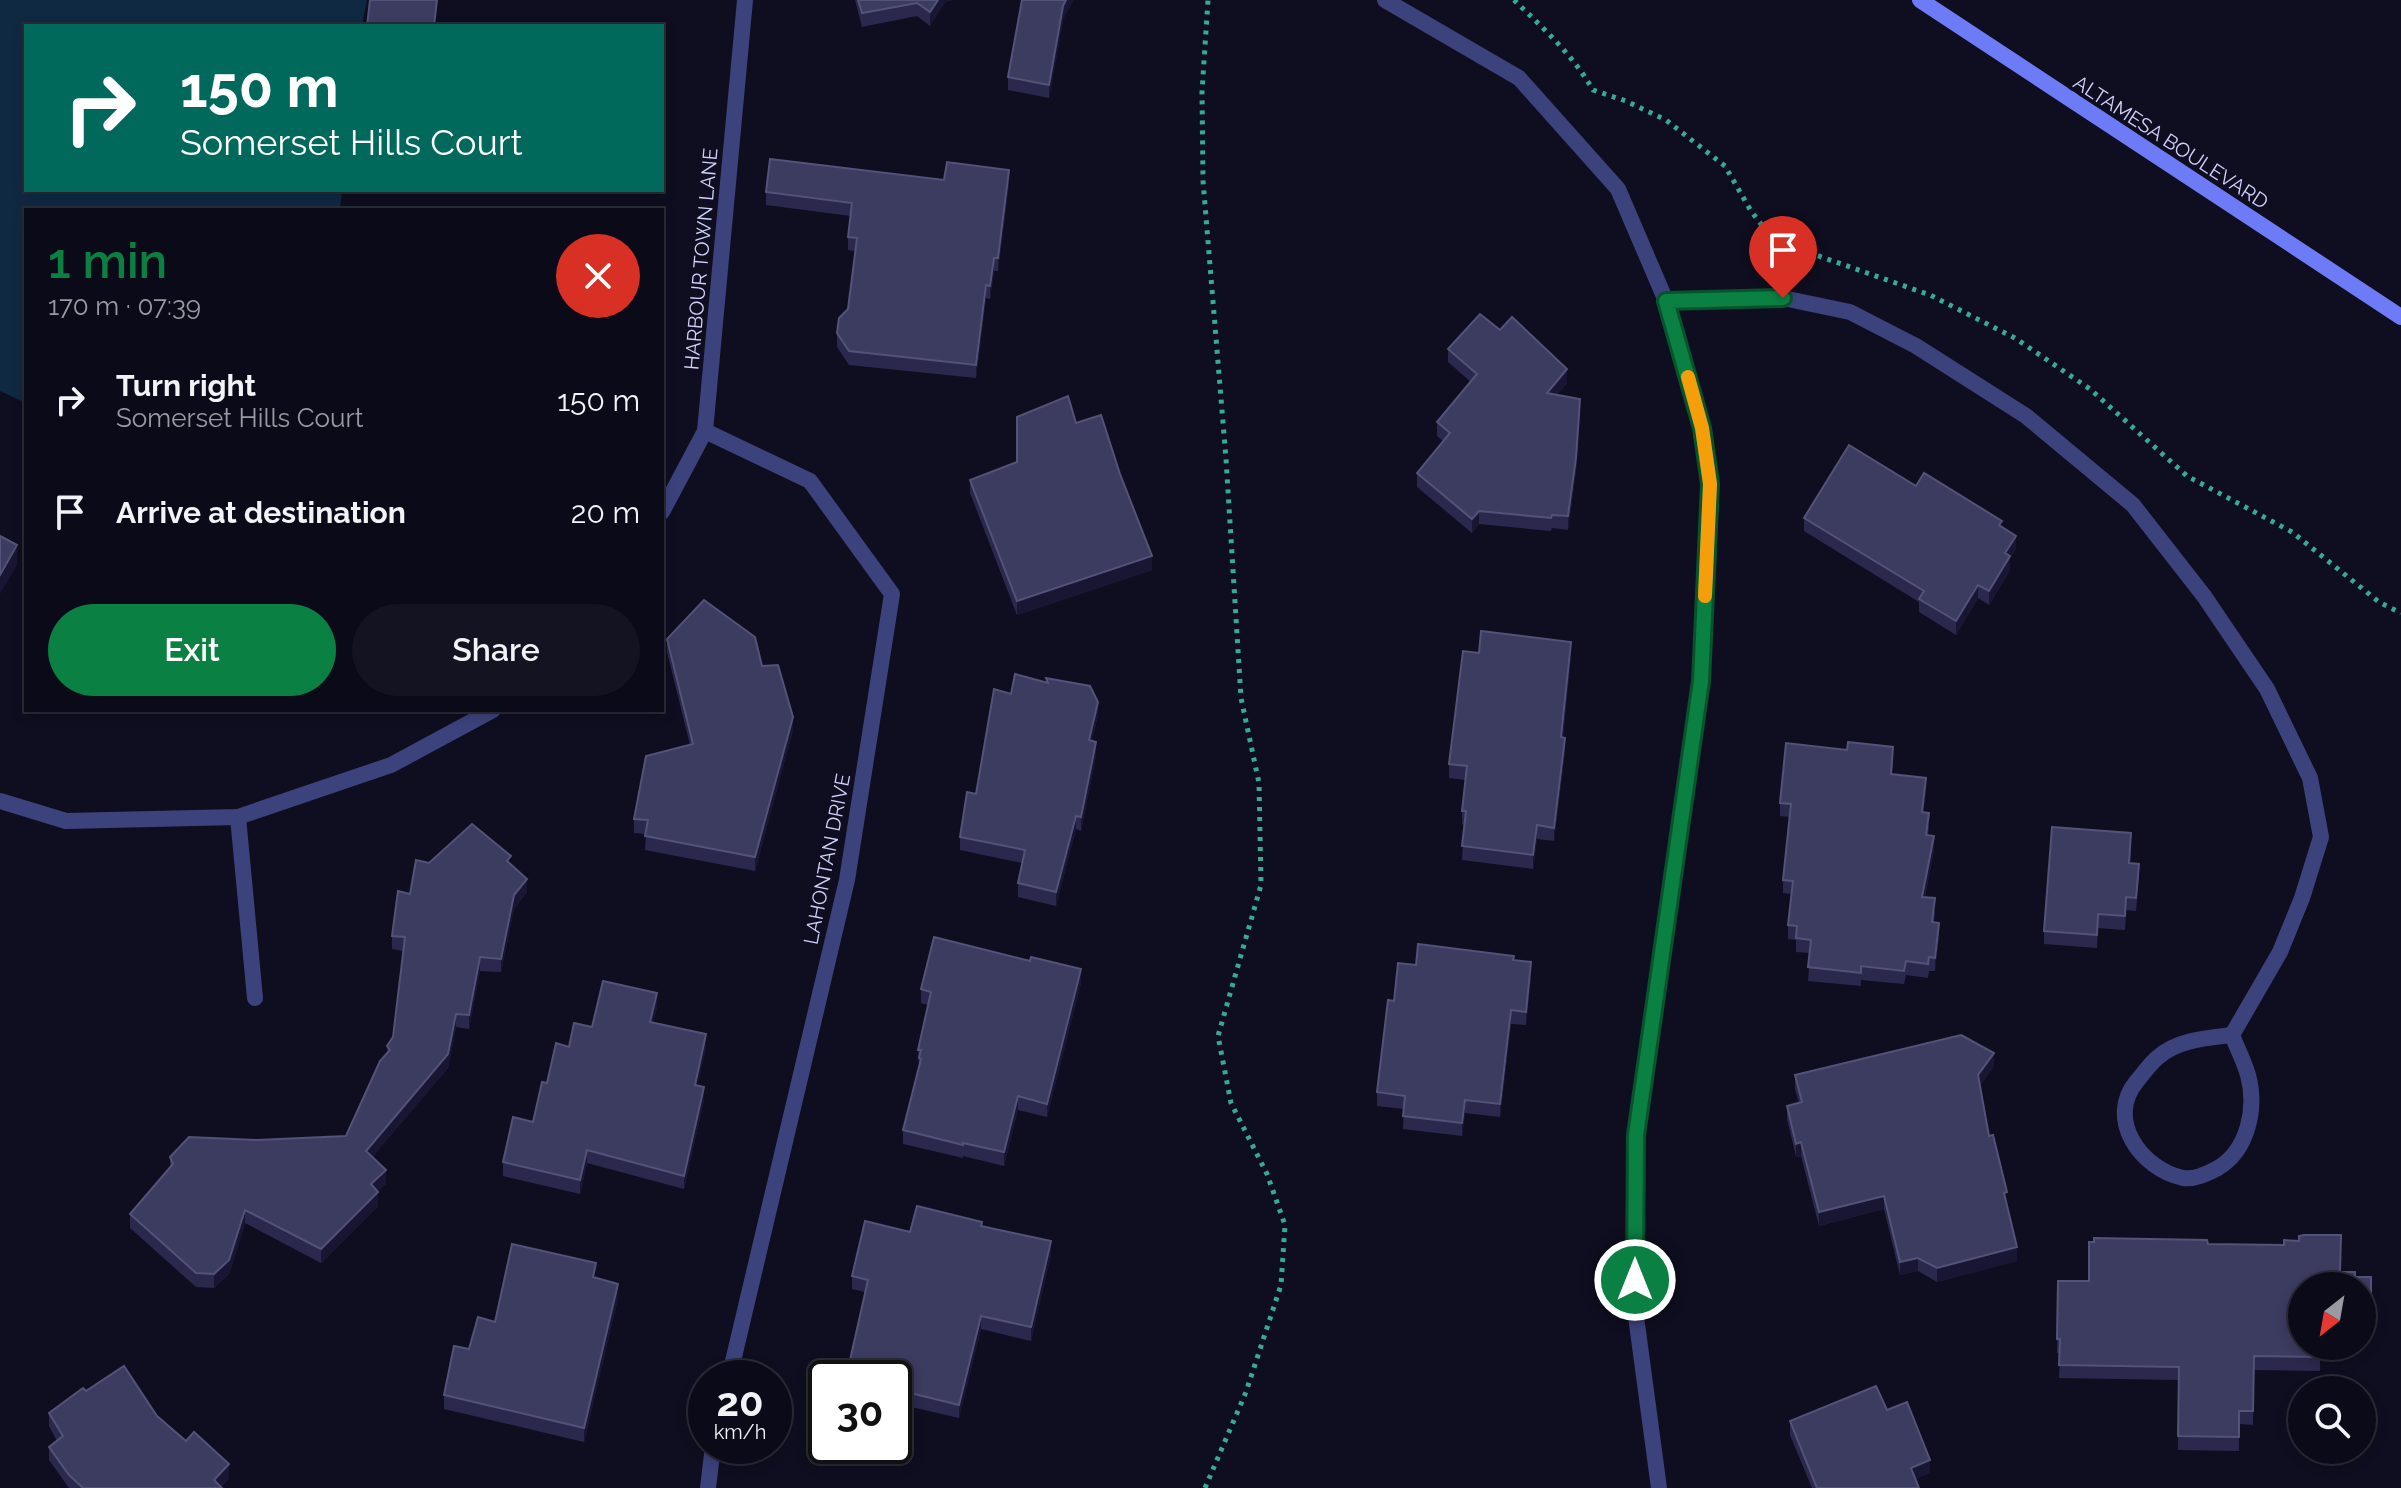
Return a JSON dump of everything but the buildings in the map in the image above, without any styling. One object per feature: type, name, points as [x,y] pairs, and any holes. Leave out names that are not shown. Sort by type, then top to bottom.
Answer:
[{"type":"street","name":"HARBOUR TOWN LANE","points":[[664,508],[705,431],[745,0]]},
{"type":"street","points":[[1385,0],[1519,78],[1618,189],[1666,301],[1702,428],[1710,484],[1701,681],[1636,1135],[1635,1309],[1659,1488]]},
{"type":"street","name":"ALTAMESA BOULEVARD","points":[[1920,0],[2401,317]]},
{"type":"street","points":[[1666,301],[1783,298],[1850,312],[1916,346],[2026,416],[2133,505],[2204,596],[2267,689],[2310,778],[2321,837],[2302,898],[2280,952],[2232,1035]]},
{"type":"street","name":"LAHONTAN DRIVE","points":[[705,431],[810,481],[892,594],[847,880],[733,1360]]},
{"type":"street","points":[[0,801],[66,821],[238,817],[391,765],[489,712]]},
{"type":"street","points":[[238,817],[255,998]]},
{"type":"street","points":[[2232,1035],[2248,1076],[2251,1111],[2244,1139],[2229,1162],[2205,1175],[2185,1178],[2155,1165],[2133,1144],[2123,1118],[2130,1089],[2158,1056],[2189,1040],[2232,1035]]},
{"type":"street","points":[[708,1488],[711,1464]]},
{"type":"path","points":[[1205,1488],[1246,1392],[1281,1285],[1285,1225],[1267,1174],[1231,1103],[1218,1036],[1261,885],[1259,783],[1241,698],[1226,459],[1203,181],[1202,92],[1208,0]]},
{"type":"path","points":[[1514,0],[1548,32],[1581,70],[1593,90],[1666,120],[1725,166],[1751,211],[1773,240],[1930,295],[2015,338],[2090,389],[2187,476],[2292,532],[2379,602],[2401,613]]},
{"type":"water","points":[[0,0],[367,0],[362,24],[24,24],[24,192],[342,192],[340,208],[24,208],[24,402],[0,391]]},
{"type":"slow traffic","points":[[1688,377],[1702,428],[1710,484],[1705,596]]},
{"type":"route","points":[[1635,1280],[1636,1135],[1701,681],[1710,484],[1702,428],[1666,301],[1783,298]]}]
